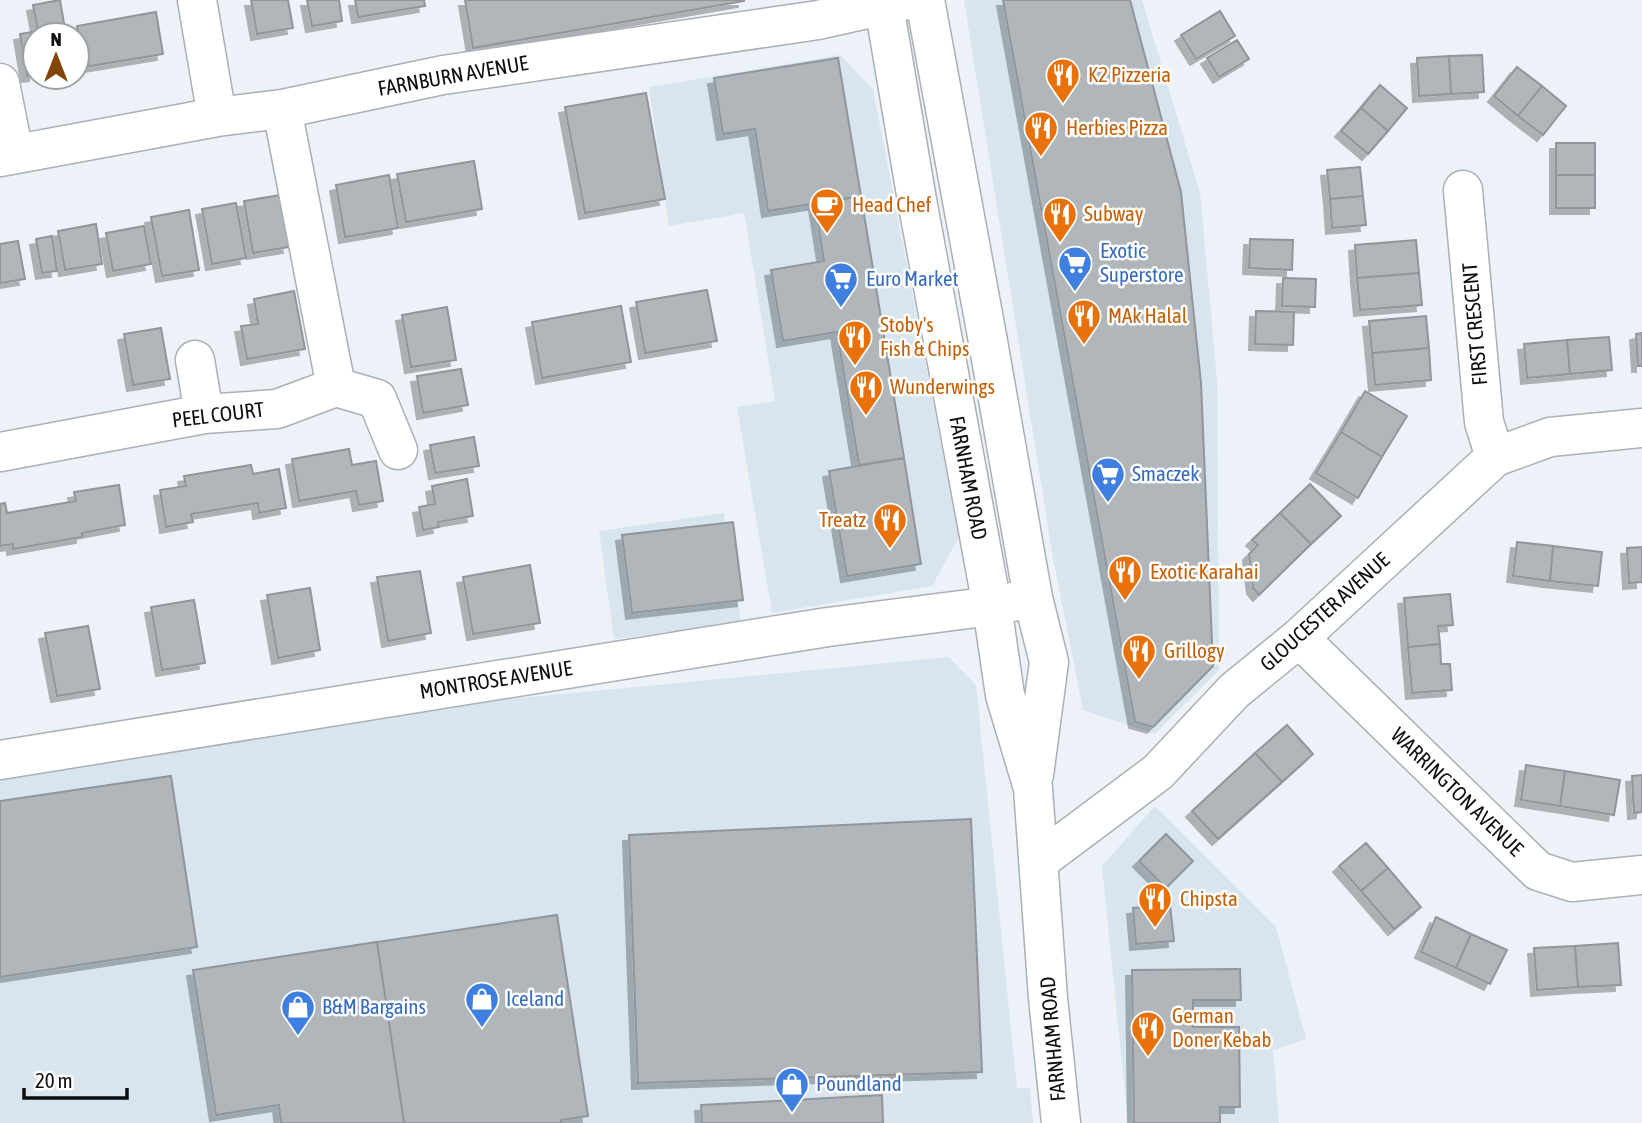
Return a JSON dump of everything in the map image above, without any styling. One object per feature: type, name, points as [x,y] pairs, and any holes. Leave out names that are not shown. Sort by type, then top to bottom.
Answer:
[{"type":"street","points":[[197,0],[218,117]]},
{"type":"street","name":"FARNHAM ROAD","points":[[925,0],[1033,598],[1049,662],[1032,788]]},
{"type":"street","name":"FARNBURN AVENUE","points":[[7,155],[218,117],[282,109],[443,75],[818,20],[891,1]]},
{"type":"street","name":"FARNHAM ROAD","points":[[891,1],[917,200],[992,606],[1005,695],[1032,788],[1060,1123]]},
{"type":"street","points":[[0,83],[7,155]]},
{"type":"street","points":[[282,109],[336,387],[377,399],[398,450]]},
{"type":"street","name":"FIRST CRESCENT","points":[[1463,190],[1484,422],[1495,457]]},
{"type":"street","points":[[195,360],[204,414]]},
{"type":"street","name":"PEEL COURT","points":[[0,452],[204,414],[277,409],[336,387]]},
{"type":"street","name":"GLOUCESTER AVENUE","points":[[1039,861],[1158,772],[1234,691],[1299,638],[1495,457],[1550,437],[1642,428]]},
{"type":"street","name":"MONTROSE AVENUE","points":[[0,760],[828,627],[992,606],[1033,598]]},
{"type":"street","name":"WARRINGTON AVENUE","points":[[1299,638],[1538,872],[1573,882],[1642,875]]},
{"type":"shaded area","points":[[964,0],[1142,0],[1200,193],[1217,380],[1219,670],[1155,734],[1083,710],[1052,552]]},
{"type":"shaded area","points":[[840,55],[873,89],[959,537],[932,586],[772,613],[737,407],[775,401],[744,213],[669,226],[649,87]]},
{"type":"shaded area","points":[[724,513],[741,622],[614,639],[599,531]]},
{"type":"shaded area","points":[[949,657],[976,685],[1017,1088],[1030,1088],[1033,1123],[0,1123],[0,778],[490,701]]},
{"type":"shaded area","points":[[1155,806],[1276,927],[1306,1039],[1273,1050],[1279,1123],[1128,1123],[1102,866]]},
{"type":"building","points":[[60,0],[64,21],[36,21],[33,5]]},
{"type":"building","points":[[251,0],[288,0],[293,28],[257,34]]},
{"type":"building","points":[[307,0],[339,0],[342,21],[312,26]]},
{"type":"building","points":[[355,0],[424,0],[425,6],[358,17]]},
{"type":"building","points":[[465,0],[744,0],[744,1],[473,48]]},
{"type":"building","points":[[1003,0],[1130,0],[1181,192],[1201,383],[1213,666],[1153,727],[1135,722]]},
{"type":"building","points":[[1220,11],[1235,36],[1196,59],[1181,35]]},
{"type":"building","points":[[156,12],[163,54],[91,66],[91,24]]},
{"type":"building","points":[[1237,40],[1249,59],[1219,77],[1207,58]]},
{"type":"building","points":[[1482,55],[1484,92],[1451,94],[1449,56]]},
{"type":"building","points":[[1449,56],[1451,94],[1419,96],[1417,58]]},
{"type":"building","points":[[838,58],[861,196],[768,211],[755,129],[723,134],[714,78]]},
{"type":"building","points":[[1517,67],[1542,86],[1518,116],[1494,96]]},
{"type":"building","points":[[1380,85],[1407,108],[1388,131],[1361,108]]},
{"type":"building","points":[[1542,86],[1566,106],[1543,135],[1518,116]]},
{"type":"building","points":[[646,93],[665,199],[585,213],[565,107]]},
{"type":"building","points":[[1361,108],[1388,131],[1368,154],[1341,131]]},
{"type":"building","points":[[1556,143],[1595,143],[1595,175],[1556,175]]},
{"type":"building","points":[[474,161],[482,209],[406,222],[397,174]]},
{"type":"building","points":[[1360,167],[1363,196],[1330,199],[1327,170]]},
{"type":"building","points":[[389,175],[398,228],[345,237],[336,185]]},
{"type":"building","points":[[1556,175],[1595,175],[1595,208],[1556,208]]},
{"type":"building","points":[[281,195],[289,247],[253,253],[244,201]]},
{"type":"building","points":[[861,196],[904,458],[859,465],[837,332],[783,341],[771,270],[824,261],[815,204]]},
{"type":"building","points":[[1363,196],[1366,225],[1332,228],[1330,199]]},
{"type":"building","points":[[236,203],[246,258],[212,264],[202,209]]},
{"type":"building","points":[[189,210],[199,270],[162,276],[151,217]]},
{"type":"building","points":[[96,224],[102,264],[65,270],[58,231]]},
{"type":"building","points":[[144,226],[151,264],[113,271],[106,233]]},
{"type":"building","points":[[52,236],[57,271],[42,273],[36,239]]},
{"type":"building","points":[[1250,239],[1293,240],[1292,270],[1249,268]]},
{"type":"building","points":[[1416,240],[1419,273],[1357,278],[1355,245]]},
{"type":"building","points":[[18,241],[25,279],[0,283],[0,244]]},
{"type":"building","points":[[1419,273],[1422,305],[1360,310],[1357,278]]},
{"type":"building","points":[[1283,278],[1316,279],[1315,307],[1282,306]]},
{"type":"building","points":[[707,290],[717,341],[645,353],[636,302]]},
{"type":"building","points":[[294,291],[305,349],[247,359],[241,326],[258,324],[254,299]]},
{"type":"building","points":[[621,306],[631,362],[542,378],[532,322]]},
{"type":"building","points":[[447,307],[456,360],[411,367],[402,315]]},
{"type":"building","points":[[1256,311],[1294,312],[1293,345],[1255,344]]},
{"type":"building","points":[[1426,316],[1429,348],[1372,353],[1369,321]]},
{"type":"building","points":[[161,328],[170,379],[133,385],[124,334]]},
{"type":"building","points":[[1642,333],[1642,366],[1638,366],[1636,334]]},
{"type":"building","points":[[1609,337],[1612,370],[1570,374],[1567,340]]},
{"type":"building","points":[[1567,340],[1570,374],[1527,378],[1524,344]]},
{"type":"building","points":[[1429,348],[1431,380],[1375,385],[1372,353]]},
{"type":"building","points":[[461,369],[468,405],[423,413],[417,376]]},
{"type":"building","points":[[1365,391],[1407,416],[1382,457],[1341,432]]},
{"type":"building","points":[[1341,432],[1382,457],[1358,498],[1316,473]]},
{"type":"building","points":[[474,437],[479,466],[435,473],[430,445]]},
{"type":"building","points":[[349,449],[352,465],[376,461],[383,501],[359,505],[356,491],[299,501],[292,459]]},
{"type":"building","points":[[904,458],[921,564],[847,576],[829,471]]},
{"type":"building","points":[[251,465],[253,474],[279,469],[286,508],[259,513],[258,503],[191,514],[193,522],[166,527],[160,490],[186,486],[184,476]]},
{"type":"building","points":[[467,479],[473,516],[438,522],[439,527],[423,530],[419,507],[435,504],[432,486]]},
{"type":"building","points":[[1310,484],[1341,516],[1311,544],[1280,513]]},
{"type":"building","points":[[119,485],[125,525],[82,533],[82,537],[13,549],[13,544],[0,546],[0,504],[5,503],[7,513],[76,501],[74,492]]},
{"type":"building","points":[[1280,513],[1311,544],[1259,595],[1253,588],[1249,554],[1258,545],[1252,540]]},
{"type":"building","points":[[733,522],[743,600],[632,613],[622,535]]},
{"type":"building","points":[[1517,542],[1553,546],[1550,581],[1513,576]]},
{"type":"building","points":[[1553,546],[1602,552],[1598,586],[1550,581]]},
{"type":"building","points":[[1642,547],[1642,582],[1629,583],[1627,548]]},
{"type":"building","points":[[530,565],[540,623],[473,634],[463,577]]},
{"type":"building","points":[[420,571],[431,633],[388,641],[377,577]]},
{"type":"building","points":[[310,588],[320,650],[278,658],[267,595]]},
{"type":"building","points":[[1450,594],[1453,625],[1438,626],[1440,644],[1408,647],[1404,598]]},
{"type":"building","points":[[194,600],[205,663],[162,670],[151,607]]},
{"type":"building","points":[[88,626],[100,689],[57,696],[45,633]]},
{"type":"building","points":[[1440,644],[1441,664],[1450,664],[1452,690],[1412,693],[1408,647]]},
{"type":"building","points":[[1287,725],[1313,754],[1282,782],[1255,753]]},
{"type":"building","points":[[1255,753],[1282,782],[1218,839],[1192,811]]},
{"type":"building","points":[[1526,765],[1565,771],[1560,806],[1521,800]]},
{"type":"building","points":[[1565,771],[1620,780],[1614,815],[1560,806]]},
{"type":"building","points":[[1642,775],[1642,812],[1634,813],[1632,776]]},
{"type":"building","points":[[171,776],[197,947],[0,977],[0,801]]},
{"type":"building","points":[[971,819],[982,1072],[638,1083],[629,835]]},
{"type":"building","points":[[1166,834],[1193,861],[1166,888],[1139,861]]},
{"type":"building","points":[[1366,843],[1388,868],[1361,891],[1339,866]]},
{"type":"building","points":[[1388,868],[1421,907],[1394,929],[1361,891]]},
{"type":"building","points":[[1170,905],[1174,941],[1136,944],[1133,908]]},
{"type":"building","name":"Iceland","points":[[557,915],[588,1116],[561,1120],[561,1123],[404,1123],[377,942]]},
{"type":"building","points":[[1436,917],[1471,934],[1456,968],[1421,952]]},
{"type":"building","points":[[1471,934],[1507,950],[1490,984],[1456,968]]},
{"type":"building","name":"B&M Bargains","points":[[377,942],[404,1123],[281,1123],[279,1105],[216,1115],[193,970]]},
{"type":"building","points":[[1618,943],[1621,985],[1578,987],[1575,946]]},
{"type":"building","points":[[1575,946],[1578,987],[1537,990],[1534,948]]},
{"type":"building","points":[[1240,969],[1241,1000],[1193,1000],[1193,1027],[1239,1027],[1240,1107],[1220,1107],[1220,1123],[1134,1123],[1132,970]]},
{"type":"building","name":"Poundland","points":[[882,1095],[883,1123],[702,1123],[701,1105]]},
{"type":"place","name":"K2 Pizzeria","points":[[1063,105]]},
{"type":"place","name":"Herbies Pizza","points":[[1041,158]]},
{"type":"place","name":"Head Chef","points":[[827,235]]},
{"type":"place","name":"Subway","points":[[1060,244]]},
{"type":"place","name":"Exotic Superstore","points":[[1075,293]]},
{"type":"place","name":"Euro Market","points":[[841,309]]},
{"type":"place","name":"MAk Halal","points":[[1084,346]]},
{"type":"place","name":"Stoby's Fish & Chips","points":[[855,367]]},
{"type":"place","name":"Wunderwings","points":[[866,417]]},
{"type":"place","name":"Smaczek","points":[[1108,504]]},
{"type":"place","name":"Treatz","points":[[890,550]]},
{"type":"place","name":"Exotic Karahai","points":[[1125,602]]},
{"type":"place","name":"Grillogy","points":[[1139,681]]},
{"type":"place","name":"Chipsta","points":[[1155,929]]},
{"type":"place","name":"Iceland","points":[[482,1029]]},
{"type":"place","name":"B&M Bargains","points":[[298,1037]]},
{"type":"place","name":"German Doner Kebab","points":[[1148,1058]]},
{"type":"place","name":"Poundland","points":[[792,1114]]}]
